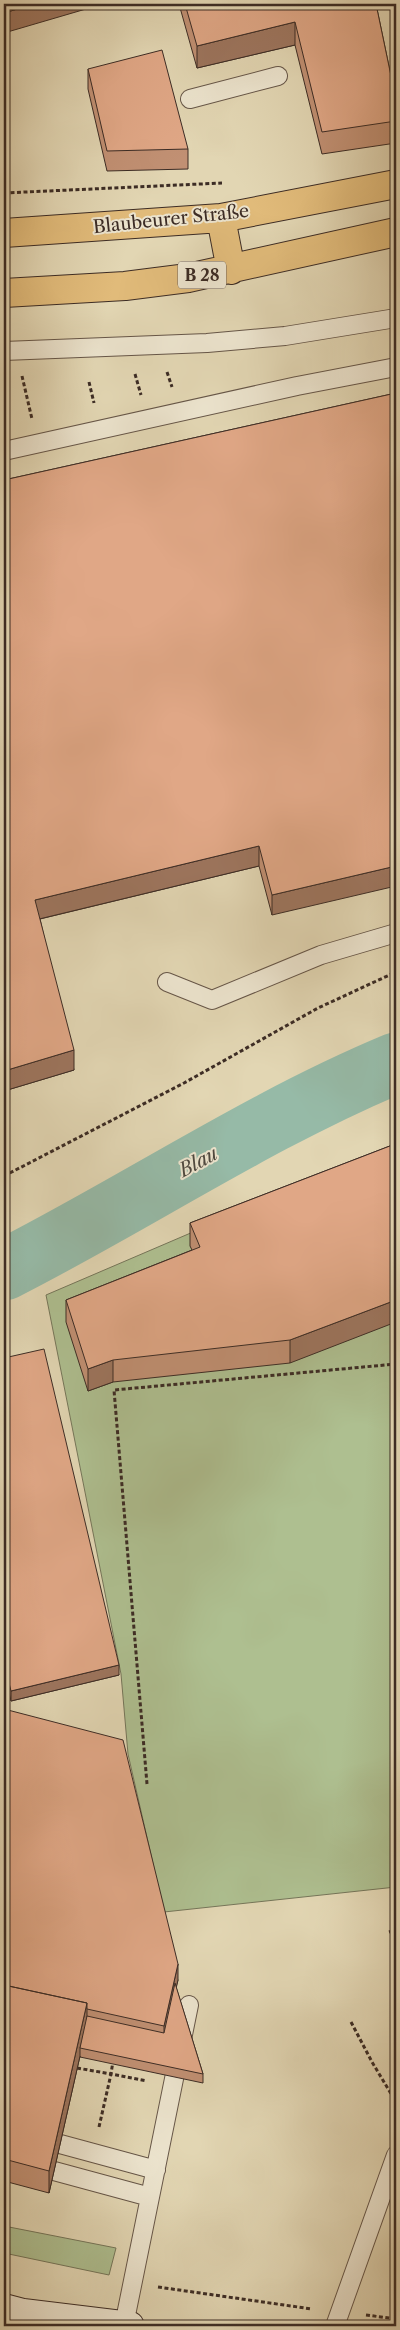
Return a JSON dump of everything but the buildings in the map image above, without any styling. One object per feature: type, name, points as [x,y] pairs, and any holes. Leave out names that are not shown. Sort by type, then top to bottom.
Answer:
[{"type":"main road","name":"Blaubeurer Straße","points":[[4,233],[221,218],[396,184]]},
{"type":"main road","points":[[221,218],[231,270]]},
{"type":"main road","name":"B 28","points":[[4,293],[125,286],[231,270],[396,232]]},
{"type":"street","points":[[4,2308],[127,2326]]},
{"type":"lane","points":[[190,99],[278,76]]},
{"type":"lane","points":[[10,350],[207,342],[285,336],[396,318]]},
{"type":"lane","points":[[4,450],[297,386],[396,367]]},
{"type":"lane","points":[[166,982],[212,1000],[321,955],[396,933]]},
{"type":"lane","points":[[127,2326],[132,2283],[189,2005]]},
{"type":"lane","points":[[60,2144],[156,2170]]},
{"type":"lane","points":[[336,2320],[396,2155]]},
{"type":"lane","points":[[54,2171],[150,2197]]},
{"type":"path","points":[[4,193],[224,183]]},
{"type":"path","points":[[10,350],[34,424]]},
{"type":"path","points":[[166,366],[173,393]]},
{"type":"path","points":[[135,374],[142,400]]},
{"type":"path","points":[[89,382],[96,411]]},
{"type":"path","points":[[4,1176],[184,1083],[318,1008],[396,972]]},
{"type":"path","points":[[146,1784],[114,1390],[396,1364]]},
{"type":"path","points":[[389,1932],[396,1930]]},
{"type":"path","points":[[351,2022],[396,2102]]},
{"type":"path","points":[[97,2132],[114,2058]]},
{"type":"path","points":[[77,2068],[173,2086]]},
{"type":"path","points":[[132,2283],[336,2320],[369,2316],[396,2318]]},
{"type":"green space","points":[[396,1145],[396,1887],[164,1912],[128,1754],[121,1674],[46,1295]]},
{"type":"green space","points":[[4,2226],[116,2248],[109,2275],[4,2253]]},
{"type":"waterway","name":"Blau","points":[[4,1270],[296,1110],[396,1063]]}]
